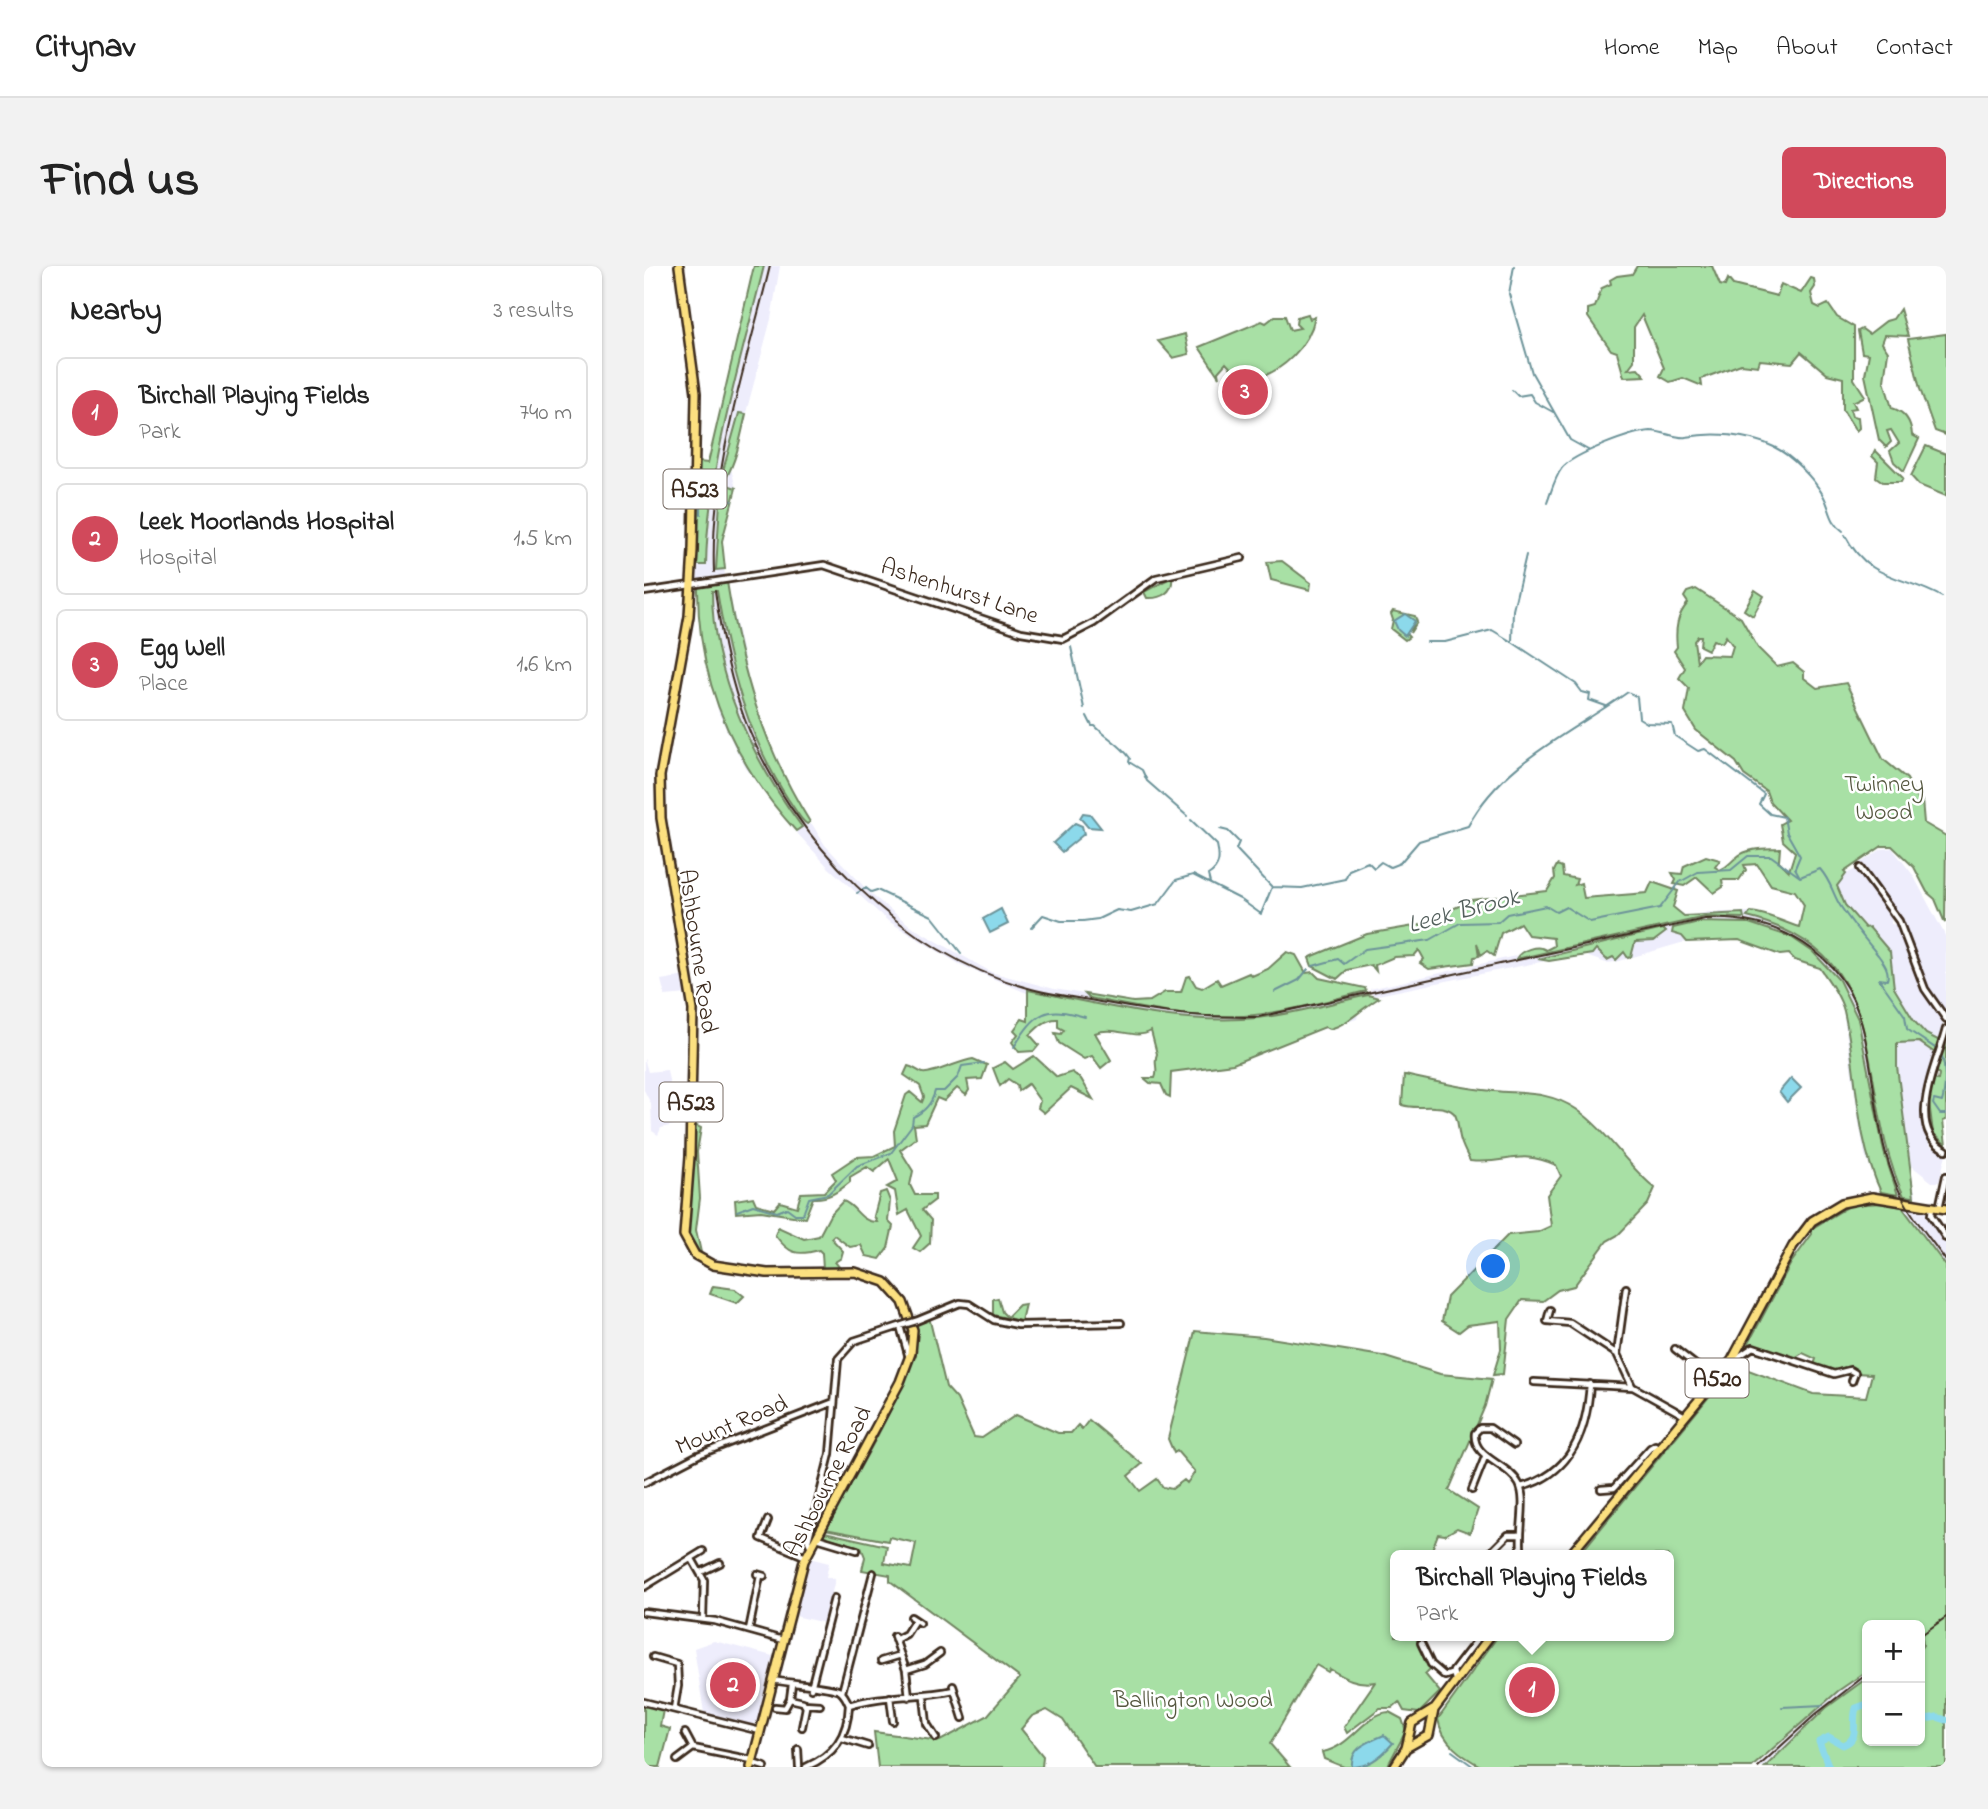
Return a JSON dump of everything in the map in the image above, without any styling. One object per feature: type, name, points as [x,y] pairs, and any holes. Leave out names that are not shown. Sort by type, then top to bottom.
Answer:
[{"type":"highway","name":"Ashbourne Road","points":[[679,266],[696,393],[691,585],[687,628],[660,776],[661,818],[693,1010],[690,1156],[684,1235],[695,1255],[713,1265],[767,1273],[855,1272],[885,1282],[897,1293],[910,1316],[914,1337],[881,1420],[806,1557],[751,1763]]},
{"type":"highway","name":"A520","points":[[1574,1550],[1732,1360],[1804,1230],[1831,1208],[1853,1200],[1882,1198],[1939,1208]]},
{"type":"highway","points":[[1406,1748],[1430,1733],[1433,1710],[1453,1677],[1485,1641]]},
{"type":"highway","points":[[1394,1767],[1406,1748],[1413,1721],[1433,1710]]},
{"type":"highway","points":[[1421,1717],[1430,1723]]},
{"type":"highway","points":[[1411,1731],[1420,1738]]},
{"type":"street","name":"Ashenhurst Lane","points":[[644,592],[810,566],[835,567],[1021,632],[1063,639],[1094,623],[1156,578],[1242,558]]},
{"type":"street","points":[[1860,868],[1899,921],[1925,989],[1946,1019]]},
{"type":"street","points":[[1946,1030],[1925,1102],[1930,1137],[1934,1144],[1946,1150]]},
{"type":"street","points":[[1946,1176],[1939,1208],[1931,1215],[1946,1238]]},
{"type":"street","points":[[1617,1354],[1626,1288]]},
{"type":"street","points":[[811,1548],[808,1541],[830,1454],[836,1363],[853,1341],[916,1321],[960,1303],[969,1304],[994,1320],[1018,1325],[1121,1323]]},
{"type":"street","points":[[1550,1310],[1547,1321],[1570,1324],[1617,1354],[1633,1387]]},
{"type":"street","points":[[900,1326],[908,1356]]},
{"type":"street","points":[[1732,1360],[1753,1347],[1834,1374],[1850,1370],[1855,1373],[1852,1381]]},
{"type":"street","points":[[1675,1349],[1715,1380]]},
{"type":"street","points":[[1534,1382],[1633,1387],[1685,1416]]},
{"type":"street","points":[[1521,1487],[1548,1476],[1577,1443],[1587,1416],[1590,1384]]},
{"type":"street","name":"Mount Road","points":[[644,1483],[698,1455],[834,1402]]},
{"type":"street","points":[[1514,1445],[1490,1428],[1480,1428],[1475,1433],[1474,1440],[1485,1457],[1503,1465],[1521,1487],[1522,1550]]},
{"type":"street","points":[[1601,1489],[1614,1488],[1650,1448],[1655,1445],[1658,1447]]},
{"type":"street","points":[[1472,1490],[1485,1457]]},
{"type":"street","points":[[768,1520],[761,1538],[806,1557]]},
{"type":"street","points":[[1493,1550],[1508,1535],[1520,1535]]},
{"type":"street","points":[[817,1538],[857,1550]]},
{"type":"street","points":[[644,1587],[704,1551]]},
{"type":"street","points":[[692,1559],[701,1572],[705,1586],[703,1619]]},
{"type":"street","points":[[701,1572],[720,1563]]},
{"type":"street","points":[[842,1692],[873,1573]]},
{"type":"street","points":[[749,1630],[760,1576]]},
{"type":"street","points":[[811,1688],[834,1598]]},
{"type":"street","points":[[644,1612],[703,1619],[783,1640]]},
{"type":"street","points":[[909,1697],[906,1670],[894,1638],[906,1634],[915,1620]]},
{"type":"street","points":[[1421,1643],[1432,1664],[1446,1676],[1453,1677],[1477,1641]]},
{"type":"street","points":[[906,1670],[936,1654]]},
{"type":"street","points":[[882,1659],[901,1656]]},
{"type":"street","points":[[653,1657],[677,1664],[678,1686],[674,1709]]},
{"type":"street","points":[[773,1680],[811,1688],[832,1688],[842,1692],[849,1705],[842,1738],[817,1765],[806,1767]]},
{"type":"street","points":[[775,1707],[785,1708],[790,1699],[792,1684]]},
{"type":"street","points":[[849,1705],[871,1698],[924,1697],[953,1688],[963,1714]]},
{"type":"street","points":[[890,1697],[894,1718]]},
{"type":"street","points":[[924,1697],[927,1724],[930,1734],[936,1738]]},
{"type":"street","points":[[790,1699],[804,1704],[820,1705]]},
{"type":"street","points":[[644,1702],[760,1731]]},
{"type":"street","points":[[801,1724],[804,1704]]},
{"type":"street","points":[[685,1733],[693,1748],[765,1767]]},
{"type":"street","points":[[842,1738],[865,1744]]},
{"type":"street","points":[[677,1760],[693,1748]]},
{"type":"street","points":[[798,1749],[799,1767]]},
{"type":"shaded area","points":[[754,266],[780,266],[771,319],[731,469],[736,488],[722,541],[725,577],[696,580],[699,462],[708,463]]},
{"type":"shaded area","points":[[727,582],[764,735],[787,785],[810,822],[808,824],[812,824],[825,845],[872,895],[912,927],[991,972],[1054,989],[1133,1002],[1363,989],[1368,999],[1359,1010],[1357,1019],[1299,1036],[1264,1039],[1029,994],[959,964],[888,921],[829,868],[786,821],[747,770],[734,746],[719,714],[708,673],[698,603],[698,586]]},
{"type":"shaded area","points":[[1892,848],[1913,875],[1946,937],[1946,1013],[1930,991],[1906,927],[1859,864],[1882,849]]},
{"type":"shaded area","points":[[1858,868],[1891,911],[1891,924],[1899,925],[1907,957],[1923,993],[1941,1015],[1943,1027],[1940,1041],[1926,1034],[1914,1021],[1894,988],[1890,952],[1845,905],[1836,886],[1846,874]]},
{"type":"shaded area","points":[[1708,912],[1751,912],[1793,925],[1919,1042],[1935,1053],[1922,1092],[1926,1136],[1930,1146],[1946,1154],[1939,1182],[1932,1182],[1908,1163],[1916,1196],[1881,1192],[1865,1155],[1843,1010],[1834,988],[1812,960],[1739,940],[1703,940],[1681,943],[1616,962],[1606,963],[1580,954],[1373,996],[1370,989]]},
{"type":"shaded area","points":[[685,976],[688,994],[665,996],[661,980]]},
{"type":"shaded area","points":[[644,1058],[648,1072],[667,1070],[670,1085],[683,1086],[682,1116],[678,1124],[661,1128],[658,1135],[652,1131],[651,1104],[644,1090]]},
{"type":"shaded area","points":[[1902,1207],[1928,1212],[1946,1240],[1946,1278],[1897,1209]]},
{"type":"shaded area","points":[[809,1558],[829,1563],[826,1577],[835,1579],[825,1623],[795,1616]]},
{"type":"shaded area","points":[[714,1641],[773,1656],[757,1721],[753,1725],[704,1713],[694,1648]]},
{"type":"shaded area","points":[[1862,1676],[1862,1682],[1826,1708],[1765,1767],[1755,1767],[1838,1692]]},
{"type":"green space","points":[[754,266],[764,266],[719,452],[708,527],[706,565],[696,565],[699,462],[708,463]]},
{"type":"green space","points":[[1637,266],[1712,266],[1720,285],[1725,286],[1728,279],[1733,285],[1777,296],[1781,284],[1801,293],[1811,278],[1814,279],[1815,287],[1811,293],[1814,305],[1820,308],[1828,304],[1837,317],[1854,327],[1854,379],[1865,396],[1853,402],[1856,408],[1850,409],[1852,416],[1858,417],[1859,428],[1856,431],[1843,410],[1843,378],[1827,374],[1801,352],[1792,363],[1760,360],[1758,366],[1741,364],[1701,379],[1702,386],[1683,378],[1670,382],[1660,376],[1664,368],[1642,315],[1634,327],[1634,361],[1628,369],[1638,368],[1645,376],[1624,377],[1617,352],[1611,350],[1588,317],[1588,309],[1595,307],[1602,288],[1611,284],[1610,280],[1632,274]]},
{"type":"green space","points":[[1900,309],[1908,336],[1885,335],[1882,343],[1888,352],[1884,381],[1892,408],[1904,415],[1909,421],[1912,435],[1919,439],[1904,471],[1894,462],[1890,451],[1899,443],[1891,430],[1887,431],[1891,442],[1886,447],[1879,440],[1865,375],[1869,354],[1862,353],[1858,331],[1862,329],[1869,334],[1893,319]]},
{"type":"green space","points":[[1308,314],[1310,319],[1315,317],[1300,348],[1284,364],[1264,376],[1253,379],[1243,366],[1235,373],[1226,363],[1218,372],[1219,377],[1199,347],[1262,321],[1266,323],[1275,316],[1285,316],[1290,330],[1300,328],[1296,324],[1297,317]]},
{"type":"green space","points":[[1185,334],[1189,354],[1173,358],[1158,341]]},
{"type":"green space","points":[[1946,334],[1946,435],[1935,431],[1920,389],[1908,339]]},
{"type":"green space","points":[[739,413],[746,414],[738,447],[726,478],[721,478]]},
{"type":"green space","points":[[1926,446],[1946,454],[1946,496],[1919,485],[1911,476]]},
{"type":"green space","points":[[1875,450],[1903,478],[1901,482],[1883,482],[1876,477],[1878,462],[1872,456]]},
{"type":"green space","points":[[721,483],[736,488],[722,541],[725,569],[716,570]]},
{"type":"green space","points":[[1282,561],[1311,583],[1310,590],[1271,580],[1267,562]]},
{"type":"green space","points":[[1172,577],[1171,587],[1166,594],[1147,598],[1144,592]]},
{"type":"green space","points":[[727,582],[739,646],[756,706],[779,765],[810,822],[807,824],[797,813],[761,750],[734,673],[717,591],[712,591],[719,654],[728,685],[752,745],[767,774],[802,827],[796,831],[754,777],[737,748],[712,687],[699,621],[698,586]]},
{"type":"green space","name":"Twinney Wood","points":[[1696,589],[1741,618],[1758,648],[1777,667],[1793,663],[1804,672],[1804,678],[1817,688],[1846,683],[1883,759],[1907,779],[1915,796],[1922,800],[1924,823],[1946,836],[1945,923],[1935,899],[1927,892],[1914,867],[1892,846],[1882,846],[1844,872],[1846,874],[1837,886],[1845,905],[1865,928],[1869,927],[1890,952],[1894,988],[1914,1021],[1926,1034],[1940,1041],[1935,1053],[1919,1042],[1897,1043],[1897,1067],[1914,1197],[1904,1196],[1889,1155],[1863,1030],[1850,993],[1829,961],[1796,935],[1747,917],[1751,912],[1758,913],[1799,927],[1804,905],[1795,891],[1771,885],[1757,864],[1744,865],[1746,870],[1739,880],[1722,880],[1723,887],[1714,893],[1697,877],[1684,886],[1674,884],[1676,880],[1672,873],[1682,874],[1684,866],[1706,856],[1720,860],[1715,867],[1720,870],[1747,852],[1780,848],[1779,861],[1789,871],[1795,852],[1783,841],[1780,824],[1787,820],[1770,802],[1766,791],[1744,775],[1736,762],[1696,730],[1685,712],[1689,688],[1679,678],[1685,668],[1674,651],[1677,647],[1679,617],[1688,603],[1684,597],[1687,592]],"holes":[[[1701,636],[1700,646],[1708,650],[1713,640],[1722,643],[1726,636],[1733,646],[1730,656],[1702,655],[1697,662],[1694,641]]]},
{"type":"green space","points":[[1755,590],[1764,596],[1753,616],[1744,610]]},
{"type":"green space","points":[[1393,611],[1415,616],[1417,622],[1410,633],[1413,624],[1395,622],[1409,637],[1405,640],[1391,629]]},
{"type":"green space","points":[[1557,865],[1562,867],[1563,876],[1577,879],[1575,885],[1581,883],[1584,898],[1647,893],[1652,882],[1678,891],[1673,907],[1684,916],[1743,913],[1744,918],[1705,917],[1516,959],[1530,949],[1546,950],[1554,946],[1553,938],[1528,935],[1520,923],[1501,933],[1494,956],[1487,951],[1481,955],[1477,943],[1479,956],[1474,957],[1473,963],[1429,969],[1420,963],[1424,959],[1419,950],[1414,956],[1394,957],[1375,965],[1376,971],[1371,965],[1347,970],[1337,979],[1312,966],[1309,958],[1313,956],[1367,934],[1420,925],[1471,900],[1547,891],[1555,878]]},
{"type":"green space","points":[[1699,922],[1749,923],[1791,937],[1813,952],[1839,980],[1858,1019],[1884,1152],[1898,1195],[1881,1192],[1872,1170],[1861,1125],[1844,1011],[1837,994],[1820,968],[1795,960],[1789,954],[1780,955],[1739,940],[1687,942],[1682,936],[1672,933],[1673,928]]},
{"type":"green space","points":[[1663,929],[1666,932],[1654,941],[1635,942],[1631,957],[1628,958],[1624,952],[1616,960],[1613,957],[1607,960],[1596,949],[1592,954],[1549,961],[1538,959]]},
{"type":"green space","points":[[1287,952],[1296,955],[1306,973],[1313,972],[1319,978],[1365,988],[1366,991],[1275,1012],[1225,1017],[1147,1009],[1089,998],[1085,994],[1133,1002],[1150,1001],[1165,992],[1181,992],[1186,977],[1190,976],[1196,986],[1202,988],[1217,979],[1221,985],[1249,973],[1252,976],[1268,969]]},
{"type":"green space","points":[[1028,990],[1142,1012],[1199,1019],[1257,1018],[1368,995],[1379,998],[1337,1026],[1330,1029],[1325,1027],[1233,1064],[1171,1072],[1170,1097],[1166,1095],[1161,1084],[1150,1083],[1144,1078],[1155,1078],[1156,1075],[1157,1054],[1151,1031],[1145,1034],[1110,1031],[1095,1033],[1111,1060],[1101,1068],[1092,1056],[1084,1059],[1059,1043],[1055,1033],[1061,1034],[1064,1030],[1058,1027],[1058,1019],[1039,1026],[1030,1035],[1039,1045],[1034,1051],[1019,1052],[1012,1042],[1018,1034],[1014,1030],[1022,1019],[1028,1021]]},
{"type":"green space","points":[[1946,1038],[1946,1120],[1943,1121],[1946,1145],[1933,1133],[1928,1094],[1933,1079],[1938,1080],[1939,1074],[1935,1070]]},
{"type":"green space","points":[[1034,1056],[1057,1077],[1072,1072],[1081,1079],[1093,1099],[1071,1088],[1044,1113],[1038,1108],[1040,1101],[1028,1084],[1018,1091],[1017,1085],[1008,1079],[1000,1086],[993,1068],[1005,1062],[1013,1069]]},
{"type":"green space","points":[[973,1059],[987,1065],[982,1079],[967,1080],[969,1090],[966,1095],[957,1088],[944,1101],[937,1098],[925,1124],[914,1125],[916,1138],[900,1150],[913,1171],[910,1185],[915,1195],[935,1195],[935,1200],[922,1210],[931,1220],[930,1243],[920,1252],[913,1248],[921,1236],[908,1210],[899,1215],[895,1191],[887,1187],[898,1181],[889,1159],[874,1172],[867,1167],[850,1177],[850,1182],[833,1194],[813,1198],[805,1218],[761,1211],[736,1213],[735,1200],[753,1197],[756,1204],[774,1209],[780,1202],[797,1207],[801,1193],[824,1192],[836,1180],[832,1173],[856,1157],[874,1156],[895,1146],[894,1131],[906,1095],[910,1092],[922,1102],[924,1097],[920,1086],[904,1075],[908,1066],[927,1073]]},
{"type":"green space","points":[[1404,1075],[1472,1088],[1536,1094],[1566,1103],[1587,1117],[1655,1188],[1648,1204],[1618,1235],[1607,1241],[1574,1286],[1558,1290],[1543,1301],[1522,1300],[1509,1319],[1503,1374],[1493,1375],[1501,1349],[1500,1321],[1468,1325],[1459,1332],[1442,1321],[1447,1297],[1508,1235],[1538,1232],[1551,1226],[1547,1195],[1561,1176],[1556,1165],[1532,1158],[1470,1161],[1462,1144],[1454,1113],[1444,1108],[1402,1105]]},
{"type":"green space","points":[[693,1124],[701,1128],[697,1152],[700,1198],[696,1230],[702,1257],[693,1246],[686,1214]]},
{"type":"green space","points":[[886,1191],[890,1201],[888,1221],[893,1226],[888,1248],[880,1259],[866,1256],[861,1245],[850,1247],[834,1235],[831,1238],[843,1251],[841,1258],[835,1262],[841,1269],[823,1269],[822,1253],[819,1250],[794,1252],[775,1235],[778,1227],[804,1239],[819,1236],[830,1215],[843,1201],[862,1217],[877,1222],[874,1216],[880,1193]]},
{"type":"green space","points":[[1882,1203],[1902,1207],[1946,1266],[1946,1767],[1765,1767],[1826,1708],[1862,1682],[1862,1746],[1925,1746],[1925,1620],[1862,1620],[1862,1674],[1838,1691],[1752,1767],[1482,1767],[1460,1753],[1448,1742],[1438,1719],[1494,1641],[1674,1641],[1674,1550],[1583,1550],[1735,1365],[1813,1394],[1866,1397],[1872,1374],[1855,1373],[1850,1366],[1831,1371],[1814,1365],[1816,1359],[1803,1353],[1794,1358],[1748,1344],[1791,1263],[1812,1234],[1811,1229],[1851,1205]]},
{"type":"green space","points":[[713,1286],[735,1289],[744,1296],[737,1303],[710,1294]]},
{"type":"green space","points":[[998,1298],[1002,1312],[1007,1317],[1019,1305],[1025,1304],[1021,1321],[993,1315],[993,1299]]},
{"type":"green space","name":"Ballington Wood","points":[[929,1317],[946,1387],[957,1399],[974,1437],[982,1438],[1016,1415],[1058,1433],[1071,1433],[1078,1425],[1082,1429],[1089,1420],[1142,1464],[1128,1476],[1140,1491],[1157,1479],[1163,1487],[1172,1489],[1184,1480],[1187,1483],[1195,1472],[1177,1451],[1174,1453],[1168,1439],[1195,1331],[1264,1337],[1382,1356],[1440,1374],[1492,1379],[1485,1406],[1449,1490],[1478,1509],[1470,1533],[1457,1528],[1445,1535],[1438,1534],[1432,1550],[1390,1550],[1390,1641],[1418,1641],[1432,1667],[1425,1674],[1440,1692],[1419,1713],[1404,1711],[1399,1702],[1392,1708],[1380,1708],[1347,1733],[1344,1727],[1375,1682],[1357,1682],[1316,1665],[1270,1744],[1290,1767],[1095,1767],[1063,1720],[1047,1710],[1032,1716],[1021,1729],[1043,1756],[1042,1767],[878,1767],[874,1732],[940,1741],[987,1716],[1020,1678],[890,1581],[890,1575],[862,1570],[865,1557],[861,1547],[822,1536],[824,1532],[887,1546],[884,1563],[911,1568],[916,1543],[889,1537],[888,1541],[825,1529],[867,1456],[895,1399],[907,1371],[916,1323]]},
{"type":"green space","points":[[644,1705],[663,1710],[660,1726],[670,1729],[660,1767],[644,1767]]},
{"type":"green space","points":[[1389,1712],[1402,1719],[1406,1731],[1387,1767],[1344,1767],[1324,1759],[1322,1752],[1341,1744],[1372,1718]]},
{"type":"water","points":[[1405,614],[1415,621],[1405,636],[1394,621]]},
{"type":"water","points":[[1083,813],[1090,814],[1101,828],[1088,827],[1080,818]]},
{"type":"water","points":[[1075,823],[1082,826],[1084,834],[1062,852],[1053,843]]},
{"type":"water","points":[[1001,909],[1008,924],[990,933],[983,919]]},
{"type":"water","points":[[1791,1078],[1801,1088],[1787,1102],[1779,1092]]},
{"type":"water","points":[[1384,1735],[1393,1743],[1370,1763],[1352,1767],[1357,1750]]},
{"type":"waterway","points":[[1514,266],[1509,294],[1532,373],[1570,440],[1588,450]]},
{"type":"waterway","points":[[1512,390],[1518,396],[1530,394],[1535,402],[1553,412]]},
{"type":"waterway","points":[[1547,503],[1555,480],[1568,462],[1617,439],[1650,431],[1682,437],[1730,435],[1764,443],[1795,461],[1819,489],[1833,519],[1843,531]]},
{"type":"waterway","points":[[703,479],[703,496]]},
{"type":"waterway","points":[[701,497],[701,514]]},
{"type":"waterway","points":[[1845,535],[1854,550],[1876,569],[1942,597]]},
{"type":"waterway","points":[[1526,555],[1513,610],[1512,642],[1576,684],[1582,692],[1590,694],[1589,700],[1606,706]]},
{"type":"waterway","points":[[1427,642],[1445,642],[1492,630],[1512,642]]},
{"type":"waterway","points":[[1071,647],[1084,708]]},
{"type":"waterway","points":[[1031,928],[1043,915],[1061,921],[1083,921],[1098,919],[1117,910],[1131,912],[1158,904],[1176,880],[1193,875],[1240,899],[1261,914],[1272,887],[1302,888],[1345,879],[1349,870],[1368,862],[1374,868],[1381,862],[1390,867],[1400,863],[1419,841],[1468,826],[1482,804],[1519,766],[1628,692],[1637,697],[1639,718],[1647,723],[1672,724],[1675,736],[1698,751],[1705,749],[1764,794],[1759,804],[1770,814],[1784,817],[1787,833],[1800,856],[1795,868],[1800,877]]},
{"type":"waterway","points":[[1087,716],[1092,726],[1118,745],[1130,758],[1129,762],[1142,770],[1147,781],[1187,816]]},
{"type":"waterway","points":[[1191,820],[1217,845],[1218,862],[1208,875],[1210,883]]},
{"type":"waterway","points":[[1220,829],[1228,831],[1239,842],[1236,849],[1271,886]]},
{"type":"waterway","name":"Leek Brook","points":[[1313,966],[1338,959],[1344,964],[1365,949],[1430,940],[1460,923],[1498,922],[1507,914],[1546,906],[1556,912],[1566,907],[1590,922],[1660,908],[1680,882],[1698,872],[1731,870],[1748,856],[1771,856],[1800,877],[1820,869],[1841,907],[1884,964],[1888,973],[1887,980],[1879,979],[1905,1016],[1907,1029],[1938,1050]]},
{"type":"waterway","points":[[857,893],[866,888],[871,892],[877,890],[932,916],[961,953]]},
{"type":"waterway","name":"Leek Brook","points":[[1275,992],[1299,980],[1308,969]]},
{"type":"waterway","name":"Leek Brook","points":[[1014,1047],[1029,1026],[1043,1014],[1060,1012],[1085,1017]]},
{"type":"waterway","name":"Leek Brook","points":[[1941,1054],[1945,1084],[1942,1102],[1934,1100],[1933,1104],[1940,1114],[1946,1114]]},
{"type":"waterway","name":"Leek Brook","points":[[737,1211],[753,1205],[777,1212],[787,1208],[795,1214],[803,1214],[809,1198],[828,1194],[857,1166],[891,1153],[912,1125],[913,1117],[927,1107],[935,1091],[944,1091],[958,1077],[962,1066],[984,1063]]},
{"type":"waterway","points":[[1782,1707],[1823,1705]]},
{"type":"waterway","points":[[1829,1767],[1819,1742],[1829,1737],[1843,1745],[1849,1742],[1854,1735],[1856,1708],[1862,1706]]},
{"type":"waterway","points":[[1925,1719],[1937,1717],[1946,1720]]},
{"type":"waterway","points":[[1452,1751],[1474,1767]]},
{"type":"railway","points":[[714,572],[714,533],[724,456],[770,266]]},
{"type":"railway","points":[[715,591],[726,656],[745,720],[765,765],[791,808],[822,848],[856,886],[895,919],[937,948],[981,971],[1028,988],[1163,1012],[1258,1017],[1705,919],[1732,919],[1757,924],[1803,943],[1823,958],[1840,977],[1853,999],[1862,1025],[1882,1139],[1893,1176],[1910,1210],[1946,1261]]},
{"type":"railway","points":[[1925,1632],[1946,1617]]},
{"type":"railway","points":[[1758,1767],[1816,1714],[1862,1678]]},
{"type":"place","name":"Egg Well","points":[[1245,392]]},
{"type":"place","name":"Leek Moorlands Hospital","points":[[733,1685]]},
{"type":"place","name":"Birchall Playing Fields","points":[[1532,1690]]}]
